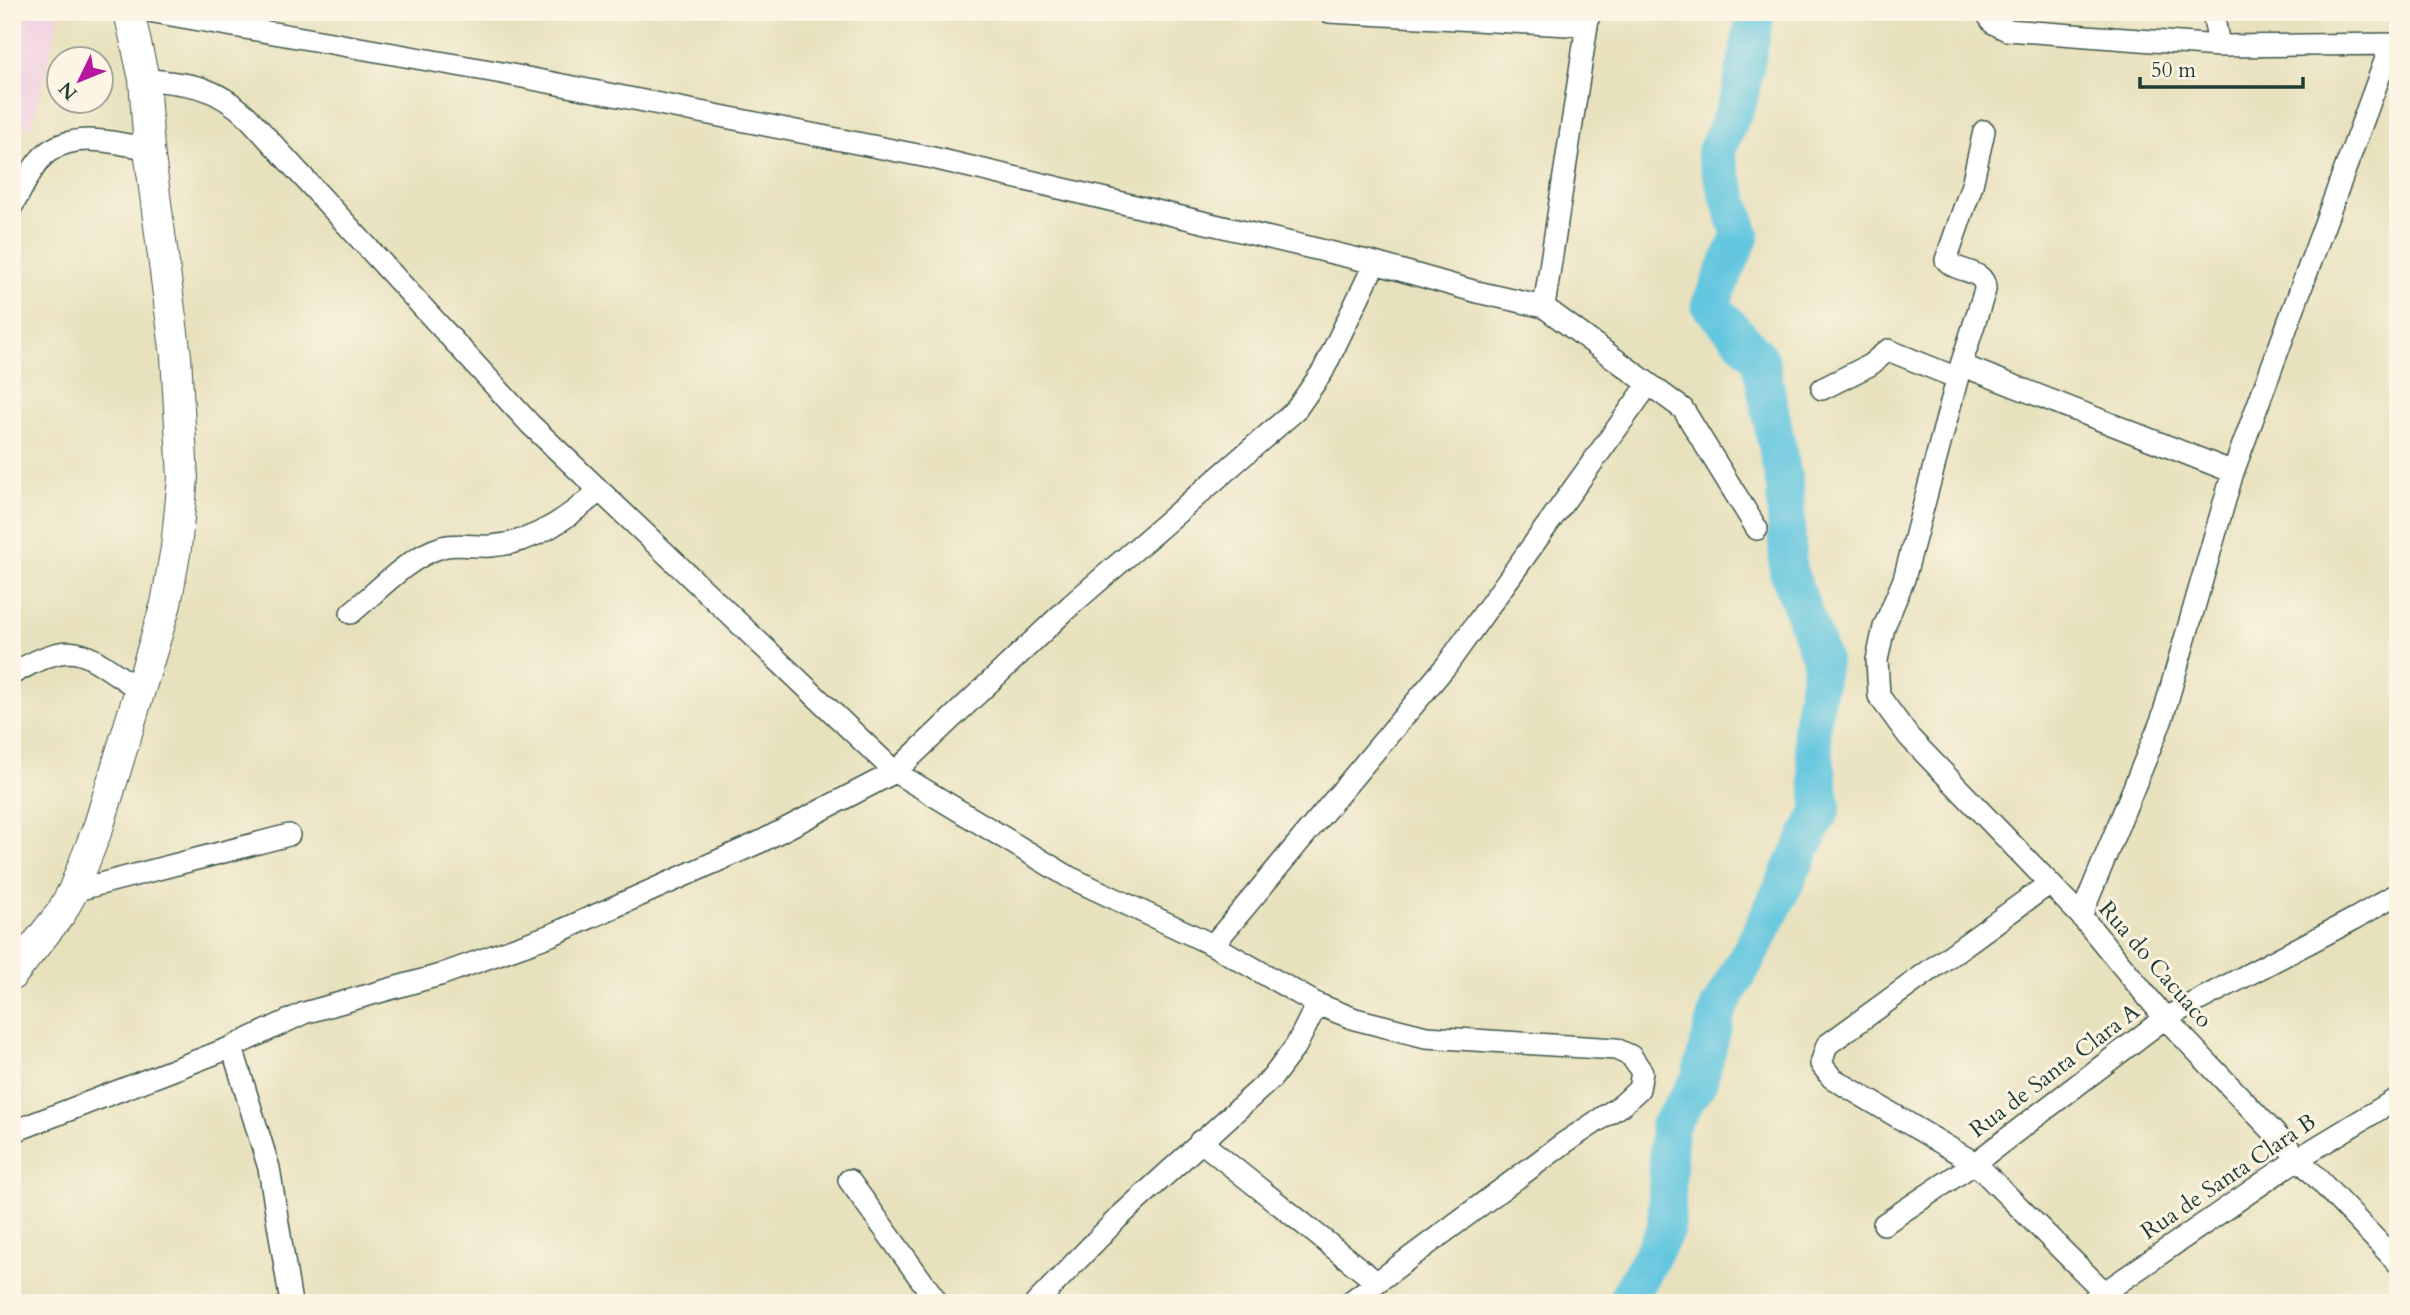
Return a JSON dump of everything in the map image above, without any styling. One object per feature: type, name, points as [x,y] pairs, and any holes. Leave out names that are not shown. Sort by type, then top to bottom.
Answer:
[{"type":"street","points":[[12,975],[61,913],[73,891],[99,825],[166,604],[177,548],[183,478],[176,356],[149,149],[144,79],[130,12]]},
{"type":"street","points":[[154,12],[502,73],[933,158],[1375,263],[1477,292],[1544,307],[1684,410],[1757,529]]},
{"type":"street","points":[[1329,12],[1588,19],[1544,307]]},
{"type":"street","points":[[1986,12],[1993,23],[2007,30],[2219,46],[2394,45],[2234,472],[2162,719],[2081,916]]},
{"type":"street","points":[[2213,12],[2219,46]]},
{"type":"street","points":[[144,79],[205,87],[228,98],[530,424],[895,772],[1069,877],[1213,945],[1317,1004],[1377,1026],[1426,1037],[1616,1049],[1631,1056],[1642,1072],[1639,1089],[1623,1104],[1564,1143],[1375,1281],[1349,1303]]},
{"type":"street","points":[[1959,372],[1985,282],[1981,276],[1951,266],[1946,260],[1972,185],[1984,131]]},
{"type":"street","points":[[12,206],[47,153],[60,146],[76,141],[109,141],[149,149]]},
{"type":"street","points":[[12,1132],[232,1046],[304,1013],[440,975],[551,935],[760,842],[895,772],[1071,605],[1295,411],[1322,371],[1375,263]]},
{"type":"street","points":[[1822,389],[1870,365],[1888,350],[1959,372],[2234,472]]},
{"type":"street","name":"Rua do Cacuaco","points":[[1959,372],[1905,579],[1884,627],[1877,660],[1879,696],[1909,737],[2081,916],[2165,1018],[2398,1263]]},
{"type":"street","points":[[1213,945],[1446,666],[1648,385]]},
{"type":"street","points":[[351,613],[426,553],[445,546],[494,546],[529,537],[565,520],[600,491]]},
{"type":"street","points":[[12,674],[50,653],[72,650],[89,657],[140,690]]},
{"type":"street","points":[[73,891],[289,835]]},
{"type":"street","points":[[1884,1224],[1975,1163],[1842,1085],[1821,1064],[1827,1045],[2050,883]]},
{"type":"street","name":"Rua de Santa Clara A","points":[[2096,1297],[1975,1163],[2165,1018],[2356,918],[2398,893]]},
{"type":"street","points":[[1036,1303],[1118,1218],[1284,1065],[1317,1004]]},
{"type":"street","points":[[232,1046],[269,1168],[291,1303]]},
{"type":"street","name":"Rua de Santa Clara B","points":[[2096,1297],[2299,1158],[2398,1098]]},
{"type":"street","points":[[1200,1141],[1375,1281]]},
{"type":"street","points":[[849,1180],[938,1303]]},
{"type":"shaded area","points":[[12,12],[60,12],[52,46],[46,46],[46,69],[32,126],[12,122]]},
{"type":"waterway","points":[[1625,1303],[1666,1229],[1669,1126],[1699,1081],[1718,1009],[1753,947],[1822,808],[1811,729],[1822,661],[1788,571],[1785,487],[1760,359],[1710,305],[1741,235],[1715,154],[1739,99],[1756,12]]}]
